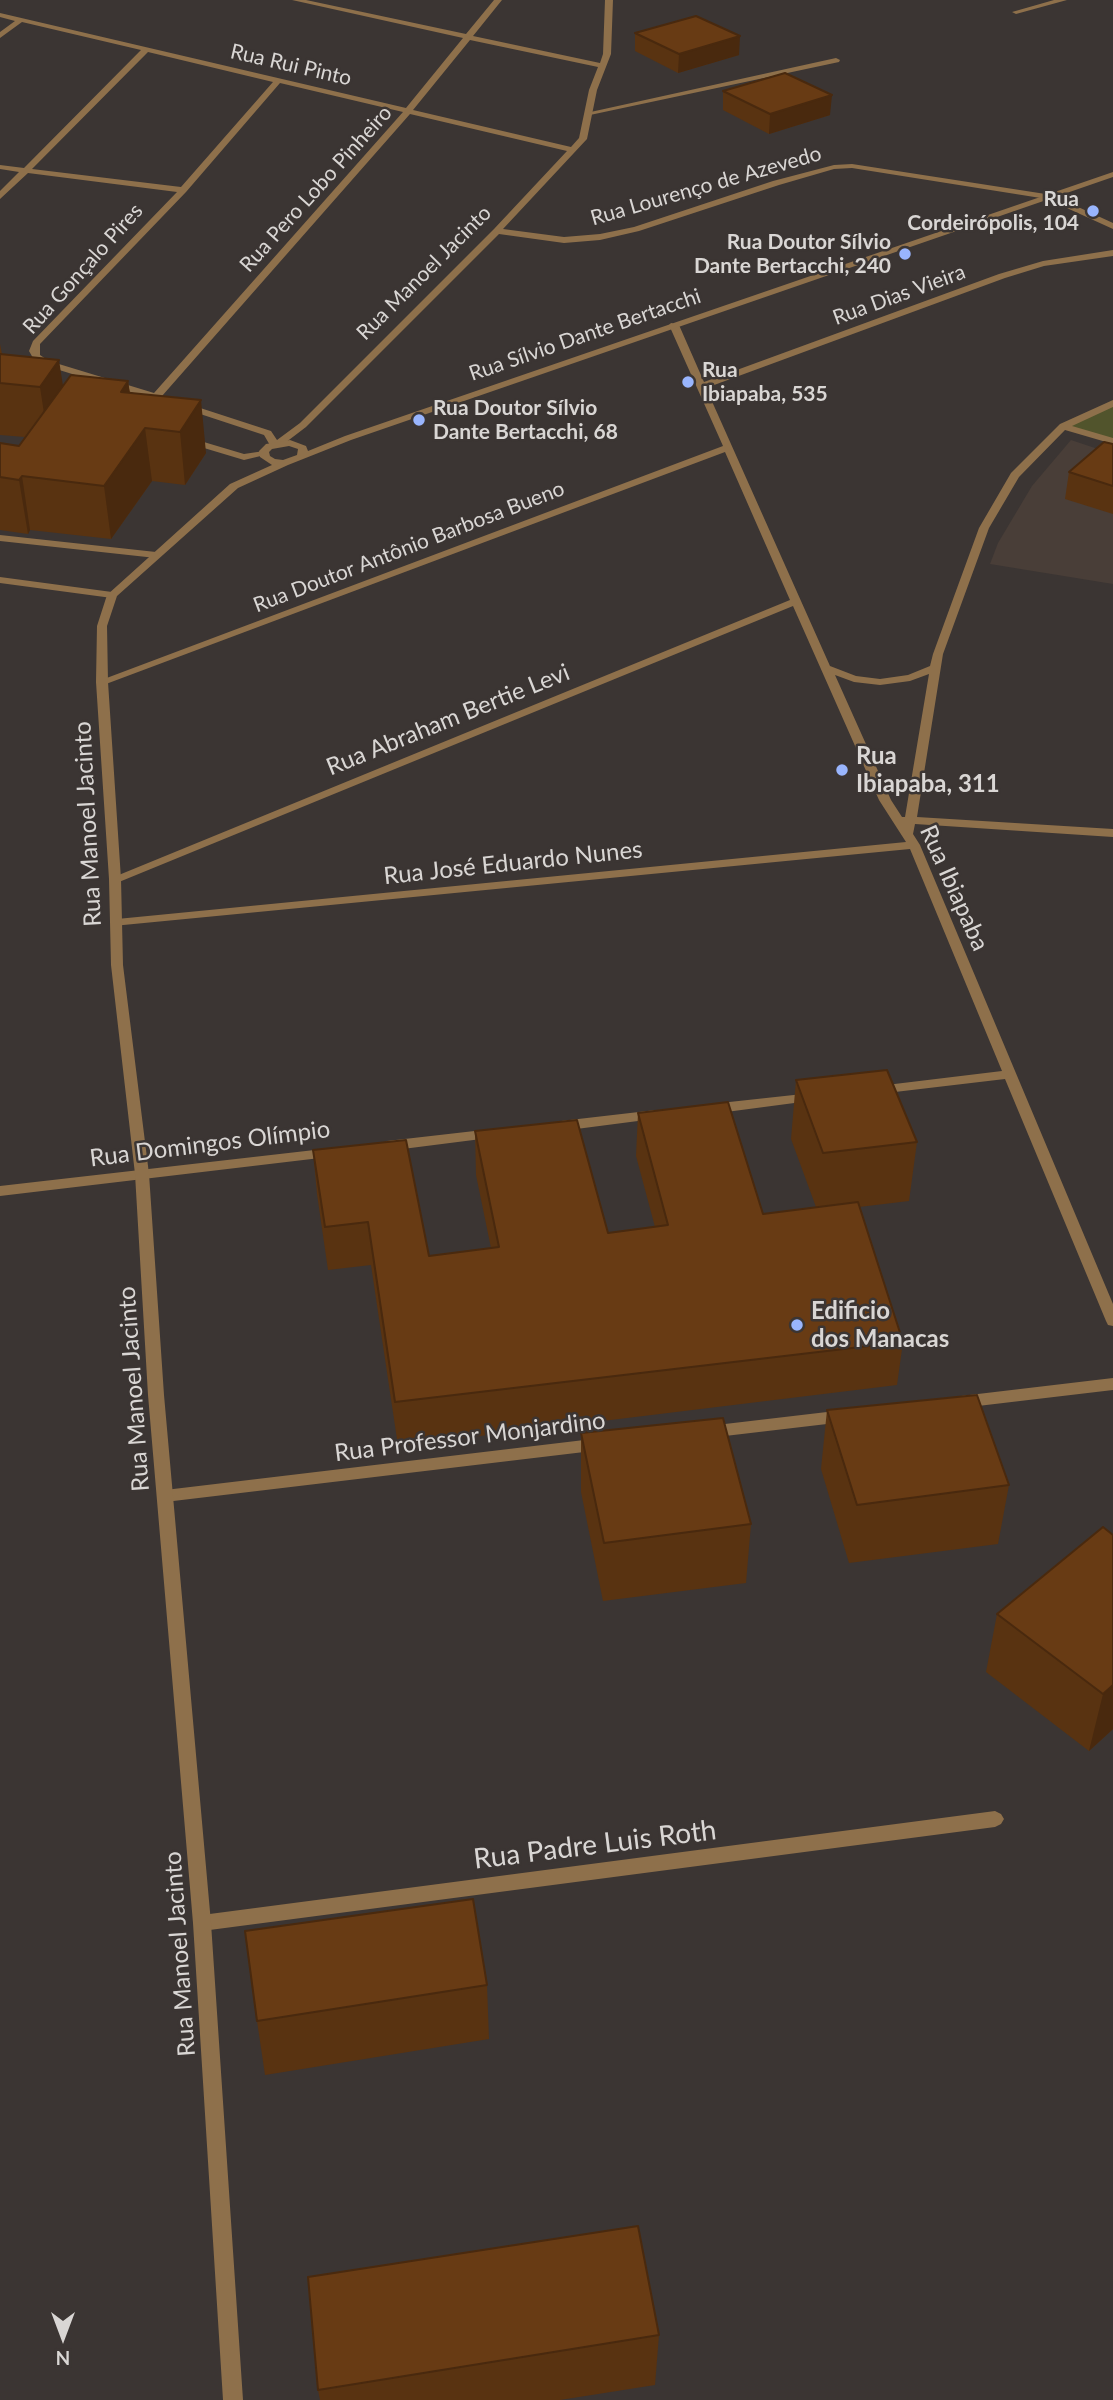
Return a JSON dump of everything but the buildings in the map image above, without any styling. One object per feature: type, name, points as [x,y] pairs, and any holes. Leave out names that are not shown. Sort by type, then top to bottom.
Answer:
[{"type":"street","points":[[296,0],[603,66]]},
{"type":"street","name":"Rua Pero Lobo Pinheiro","points":[[156,397],[409,110],[498,0]]},
{"type":"street","name":"Rua Manoel Jacinto","points":[[264,454],[266,449],[303,425],[497,231],[583,139],[593,90],[603,66],[609,34],[610,0]]},
{"type":"street","points":[[1016,12],[1063,0]]},
{"type":"street","name":"Rua Rui Pinto","points":[[0,15],[574,150]]},
{"type":"street","points":[[0,36],[20,19]]},
{"type":"street","points":[[0,195],[147,49]]},
{"type":"street","points":[[590,113],[835,60]]},
{"type":"street","name":"Rua Gonçalo Pires","points":[[276,444],[268,433],[258,429],[46,363],[36,356],[34,351],[36,343],[183,190],[279,80]]},
{"type":"street","name":"Rua Lourenço de Azevedo","points":[[497,231],[564,240],[600,237],[636,229],[834,167],[852,166],[1049,197]]},
{"type":"street","points":[[0,167],[183,190]]},
{"type":"street","name":"Rua Sílvio Dante Bertacchi","points":[[285,463],[348,438],[1113,174]]},
{"type":"street","points":[[1049,197],[1113,226]]},
{"type":"street","name":"Rua Dias Vieira","points":[[702,386],[1002,276],[1043,264],[1113,253]]},
{"type":"street","name":"Rua Ibiapaba","points":[[674,325],[824,667],[897,820],[911,833],[1113,1321]]},
{"type":"street","points":[[1113,403],[1063,426],[1015,475],[984,528],[935,668],[911,833],[1113,833]]},
{"type":"street","name":"Rua Manoel Jacinto","points":[[292,444],[303,425]]},
{"type":"street","points":[[1063,426],[1113,441]]},
{"type":"street","points":[[179,438],[244,457],[264,454],[272,462],[285,463]]},
{"type":"street","name":"Rua Sílvio Dante Bertacchi","points":[[276,444],[348,438]]},
{"type":"street","points":[[292,444],[303,448],[302,457]]},
{"type":"street","name":"Rua Doutor Antônio Barbosa Bueno","points":[[102,682],[729,447]]},
{"type":"street","points":[[0,580],[112,595],[234,486],[285,463]]},
{"type":"street","points":[[0,538],[156,555]]},
{"type":"street","name":"Rua Manoel Jacinto","points":[[112,595],[102,626],[102,682],[115,879],[117,965],[142,1174],[156,1395],[202,1923],[233,2400]]},
{"type":"street","name":"Rua Abraham Bertie Levi","points":[[115,879],[797,601]]},
{"type":"street","points":[[824,667],[854,679],[880,682],[910,678],[935,668]]},
{"type":"street","name":"Rua José Eduardo Nunes","points":[[117,923],[911,833]]},
{"type":"street","points":[[859,1092],[1010,1074]]},
{"type":"street","points":[[693,1111],[831,1095]]},
{"type":"street","points":[[542,1128],[666,1114]]},
{"type":"street","points":[[376,1147],[500,1133]]},
{"type":"street","name":"Rua Domingos Olímpio","points":[[0,1191],[349,1151]]},
{"type":"street","points":[[948,1403],[1113,1384]]},
{"type":"street","points":[[687,1434],[866,1413]]},
{"type":"street","name":"Rua Professor Monjardino","points":[[166,1496],[619,1442]]},
{"type":"street","name":"Rua Padre Luis Roth","points":[[202,1923],[995,1819]]},
{"type":"shaded area","points":[[1071,440],[1113,454],[1113,584],[990,564],[998,543],[1032,486]]},
{"type":"green space","points":[[1113,404],[1113,441],[1065,427]]},
{"type":"place","name":"Rua Cordeirópolis, 104","points":[[1093,211]]},
{"type":"place","name":"Rua Doutor Sílvio Dante Bertacchi, 240","points":[[905,254]]},
{"type":"place","name":"Rua Ibiapaba, 535","points":[[688,382]]},
{"type":"place","name":"Rua Doutor Sílvio Dante Bertacchi, 68","points":[[419,420]]},
{"type":"place","name":"Rua Ibiapaba, 311","points":[[842,770]]},
{"type":"place","name":"Edificio dos Manacas","points":[[797,1325]]}]
